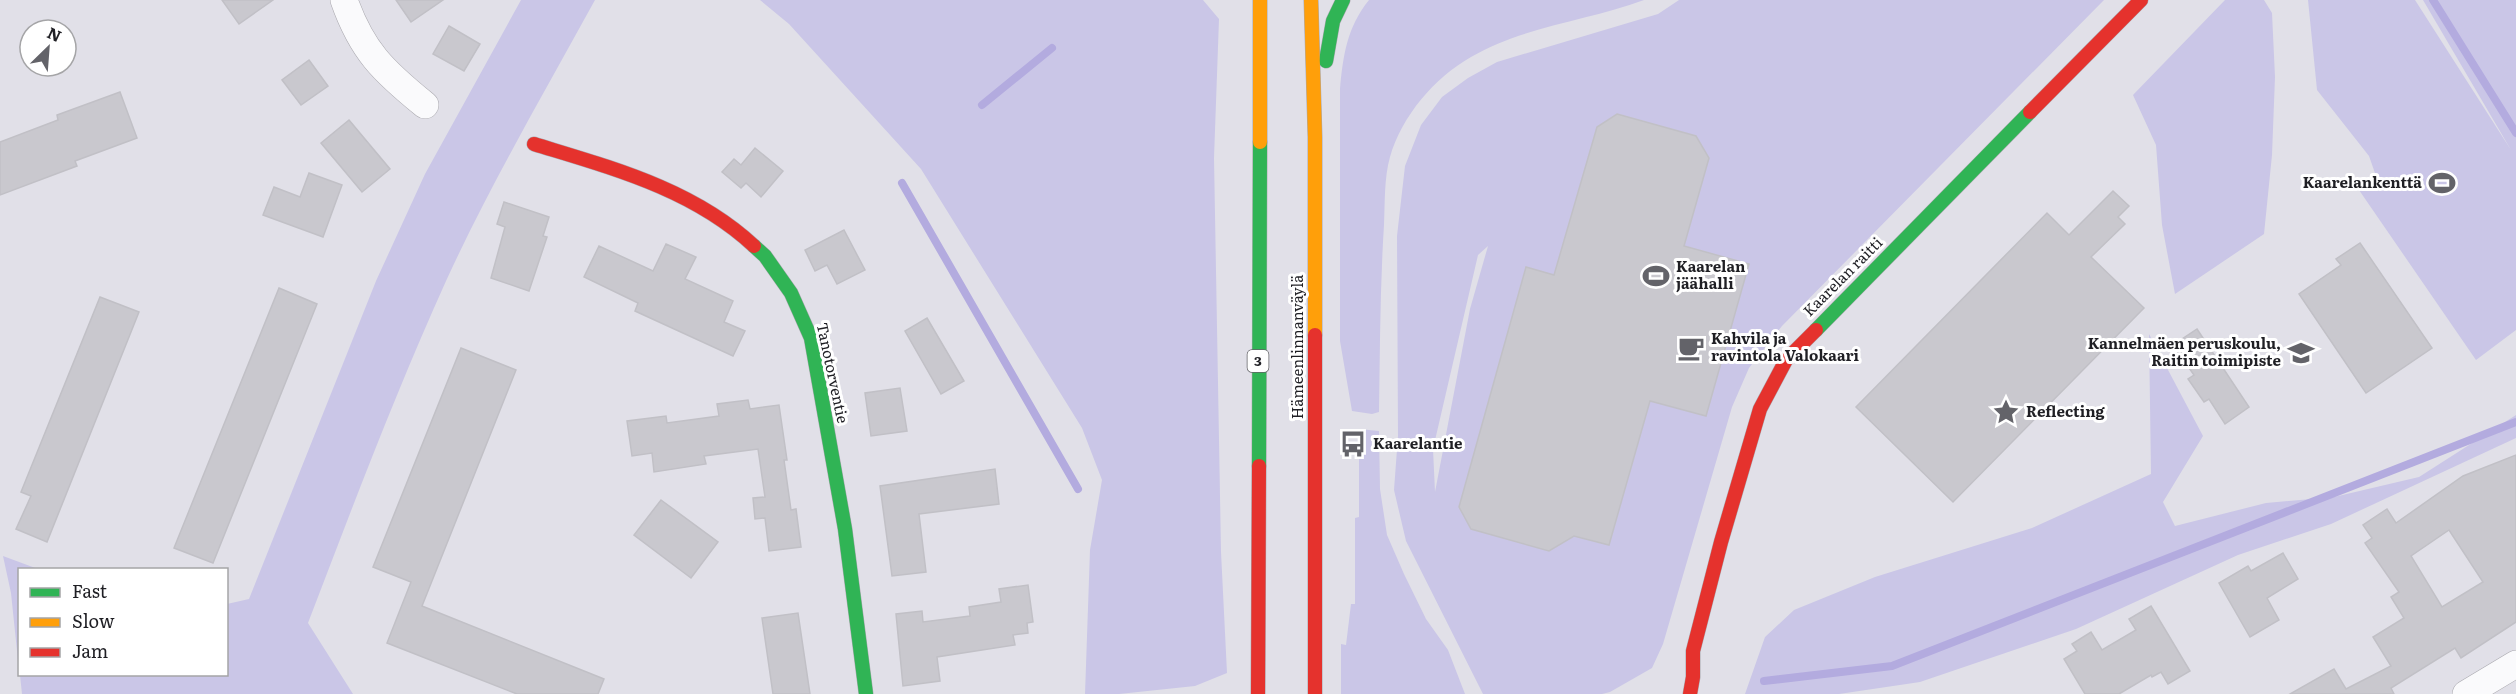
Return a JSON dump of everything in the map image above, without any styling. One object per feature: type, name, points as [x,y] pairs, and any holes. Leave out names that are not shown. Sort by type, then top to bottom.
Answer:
[{"type":"main road","points":[[1245,0],[1259,53]]},
{"type":"main road","name":"3","points":[[1258,694],[1260,0]]},
{"type":"main road","name":"Hämeenlinnanväylä","points":[[1311,0],[1315,136],[1315,694]]},
{"type":"main road","points":[[1315,136],[1333,21],[1342,0]]},
{"type":"main road","name":"Kaarelan raitti","points":[[1690,694],[1693,677],[1693,651],[1721,542],[1760,409],[1786,360],[2141,0]]},
{"type":"main road","name":"Tanotorventie","points":[[534,144],[650,182],[712,210],[750,238],[784,280],[801,308],[811,338],[845,529],[866,694]]},
{"type":"main road","name":"Kaarelan raitti","points":[[1682,667],[1693,651]]},
{"type":"street","points":[[344,0],[354,29],[375,61],[425,105]]},
{"type":"street","points":[[2466,694],[2516,664]]},
{"type":"shaded area","points":[[521,0],[595,0],[499,174],[446,281],[392,409],[308,623],[353,694],[22,694],[20,676],[228,676],[228,604],[249,599],[376,281],[425,174]]},
{"type":"shaded area","points":[[760,0],[1203,0],[1219,19],[1214,158],[1221,552],[1227,673],[1195,686],[1119,694],[1085,694],[1090,550],[1102,480],[1082,428],[921,169],[789,24]]},
{"type":"shaded area","points":[[1369,0],[1644,0],[1534,31],[1491,47],[1471,57],[1444,76],[1411,113],[1395,142],[1387,174],[1379,412],[1372,414],[1352,411],[1340,341],[1340,89],[1347,42]]},
{"type":"shaded area","name":"Kaarelan jäähalli","points":[[1679,0],[2104,0],[1782,326],[1749,368],[1732,407],[1663,644],[1652,668],[1610,692],[1602,694],[1483,694],[1406,541],[1394,490],[1398,436],[1397,236],[1405,166],[1421,125],[1442,97],[1468,78],[1497,62],[1658,14]],"holes":[[[1488,246],[1470,309],[1435,492],[1433,449],[1478,255]]]},
{"type":"shaded area","points":[[2225,0],[2264,0],[2272,13],[2275,77],[2272,155],[2264,234],[2175,294],[2162,225],[2156,145],[2133,95]]},
{"type":"shaded area","name":"Kaarelankenttä","points":[[2308,0],[2415,0],[2511,150],[2423,0],[2516,0],[2516,330],[2476,360],[2359,190],[2376,176],[2369,156],[2317,90]]},
{"type":"shaded area","points":[[2149,334],[2203,436],[2163,502],[2175,526],[2266,503],[2334,497],[2419,477],[2516,415],[2516,438],[2331,524],[2238,555],[2076,629],[1920,682],[1839,694],[1745,694],[1765,637],[1794,610],[1875,577],[2032,528],[2151,474]]},
{"type":"shaded area","points":[[1359,429],[1379,431],[1380,489],[1387,535],[1426,619],[1448,650],[1465,694],[1341,694],[1341,644],[1346,645],[1351,604],[1355,604],[1355,518],[1359,517]]},
{"type":"shaded area","points":[[3,556],[35,568],[18,568],[18,660],[11,593]]},
{"type":"building","points":[[222,0],[273,0],[239,24]]},
{"type":"building","points":[[396,0],[443,0],[411,22]]},
{"type":"building","points":[[449,26],[480,44],[464,71],[433,54]]},
{"type":"building","points":[[309,60],[328,86],[301,105],[282,80]]},
{"type":"building","points":[[120,92],[137,138],[75,161],[77,166],[0,195],[0,142],[58,120],[57,115]]},
{"type":"building","points":[[1617,114],[1696,136],[1709,158],[1684,246],[1749,264],[1706,416],[1650,401],[1609,545],[1574,536],[1549,551],[1471,529],[1459,507],[1526,267],[1554,275],[1597,127]]},
{"type":"building","points":[[349,120],[390,169],[362,192],[321,143]]},
{"type":"building","points":[[755,148],[783,171],[761,197],[746,183],[741,188],[722,172],[734,159],[741,165]]},
{"type":"building","points":[[309,173],[342,185],[323,237],[263,215],[274,187],[300,197]]},
{"type":"building","points":[[2113,191],[2129,206],[2118,217],[2125,224],[2091,257],[2144,308],[1953,502],[1856,407],[2047,213],[2069,235]]},
{"type":"building","points":[[504,202],[549,217],[543,236],[547,237],[529,291],[491,278],[505,227],[497,224]]},
{"type":"building","points":[[844,230],[865,270],[837,284],[827,265],[815,271],[805,250]]},
{"type":"building","points":[[2360,243],[2432,348],[2366,393],[2299,294],[2341,265],[2336,259]]},
{"type":"building","points":[[666,244],[696,257],[685,279],[733,301],[724,322],[745,331],[733,356],[635,311],[638,303],[584,277],[599,246],[653,271]]},
{"type":"building","points":[[279,288],[317,304],[213,563],[174,548]]},
{"type":"building","points":[[100,297],[139,312],[47,542],[16,529],[31,496],[21,492]]},
{"type":"building","points":[[927,318],[964,381],[941,394],[905,331]]},
{"type":"building","points":[[2197,329],[2249,407],[2225,424],[2209,399],[2204,402],[2188,379],[2194,375],[2173,345]]},
{"type":"building","points":[[461,348],[516,370],[422,606],[604,679],[598,694],[517,694],[387,643],[411,582],[373,567]]},
{"type":"building","points":[[900,388],[907,431],[871,436],[865,393]]},
{"type":"building","points":[[748,400],[750,409],[779,405],[791,510],[796,509],[801,547],[769,551],[765,518],[755,519],[753,498],[765,497],[758,449],[704,456],[706,464],[654,472],[652,453],[632,456],[627,421],[666,416],[667,423],[719,416],[717,404]]},
{"type":"building","points":[[2516,455],[2516,622],[2461,658],[2455,648],[2391,688],[2394,694],[2290,694],[2334,669],[2346,689],[2391,666],[2373,637],[2404,618],[2391,597],[2399,592],[2365,543],[2372,538],[2363,525],[2387,509],[2396,523],[2463,476]],"holes":[[[2449,530],[2483,582],[2442,607],[2411,556]]]},
{"type":"building","points":[[995,469],[999,504],[919,514],[926,572],[892,576],[880,486]]},
{"type":"building","points":[[661,500],[718,542],[691,578],[634,535]]},
{"type":"building","points":[[2283,553],[2298,579],[2267,598],[2279,620],[2250,637],[2219,583],[2248,566],[2251,571]]},
{"type":"building","points":[[1028,585],[1033,622],[1027,623],[1028,633],[1013,635],[1015,645],[937,657],[940,681],[903,686],[896,614],[922,611],[923,622],[970,616],[969,607],[1001,602],[999,589]]},
{"type":"building","points":[[2151,606],[2190,671],[2168,684],[2161,672],[2152,677],[2151,675],[2119,694],[2085,694],[2064,659],[2077,651],[2072,644],[2091,632],[2102,650],[2136,630],[2129,619]]},
{"type":"building","points":[[798,613],[810,694],[773,694],[762,618]]},
{"type":"waterway","points":[[2433,0],[2516,133]]},
{"type":"waterway","points":[[982,105],[1052,48]]},
{"type":"waterway","points":[[902,183],[1078,489]]},
{"type":"waterway","points":[[1764,681],[1892,666],[2516,422]]},
{"type":"traffic: fast","points":[[1326,61],[1333,21],[1343,0]]},
{"type":"traffic: fast","points":[[1816,330],[2030,112]]},
{"type":"traffic: fast","points":[[1259,466],[1260,142]]},
{"type":"traffic: fast","points":[[754,246],[765,256],[791,293],[811,338],[845,529],[866,694]]},
{"type":"traffic: slow","points":[[1260,0],[1260,142]]},
{"type":"traffic: slow","points":[[1311,0],[1315,137],[1315,335]]},
{"type":"traffic: jam","points":[[2030,112],[2141,0]]},
{"type":"traffic: jam","points":[[534,144],[622,172],[678,195],[705,209],[754,246]]},
{"type":"traffic: jam","points":[[1690,694],[1693,677],[1693,651],[1721,542],[1760,409],[1786,360],[1816,330]]},
{"type":"traffic: jam","points":[[1315,335],[1315,694]]},
{"type":"traffic: jam","points":[[1258,694],[1259,466]]},
{"type":"place","name":"Kaarelankenttä","points":[[2442,183]]},
{"type":"place","name":"Kaarelan jäähalli","points":[[1656,276]]},
{"type":"place","name":"Kahvila ja ravintola Valokaari","points":[[1691,348]]},
{"type":"place","name":"Kannelmäen peruskoulu, Raitin toimipiste","points":[[2301,353]]},
{"type":"place","name":"Reflecting","points":[[2006,412]]},
{"type":"place","name":"Kaarelantie","points":[[1353,444]]}]
